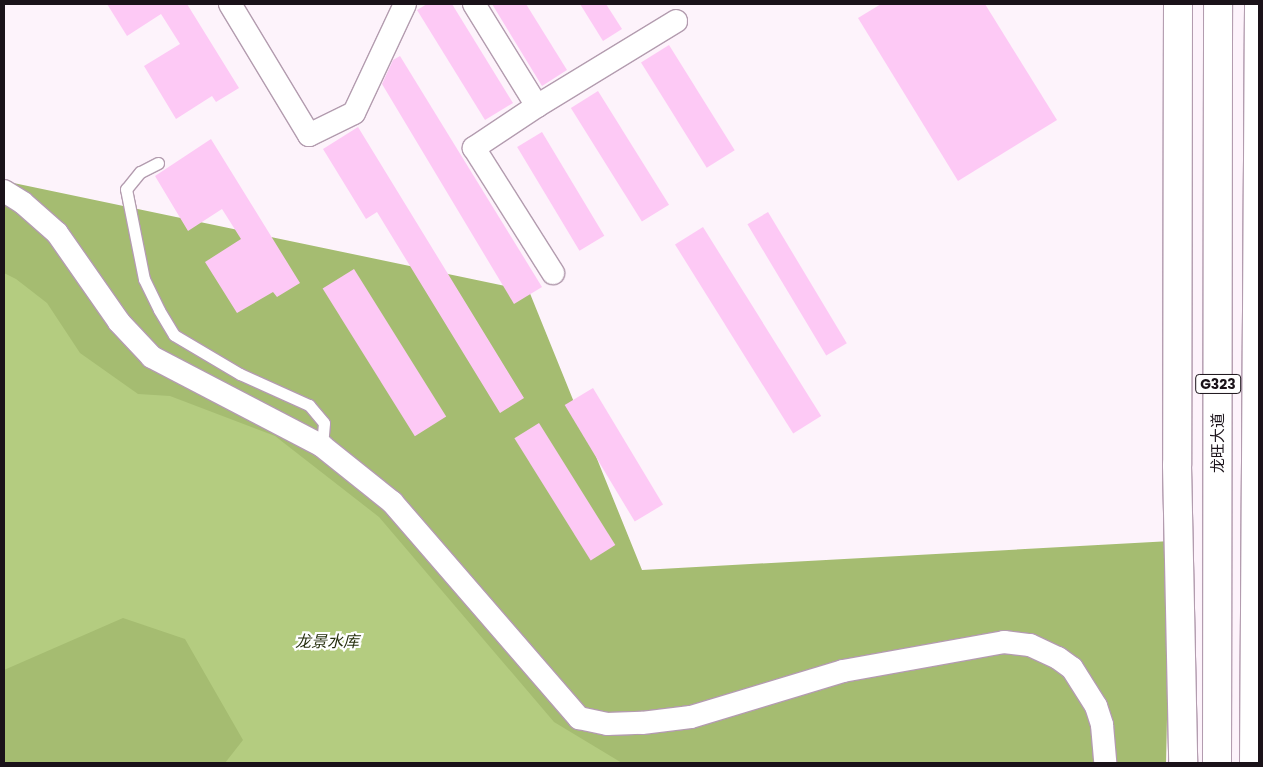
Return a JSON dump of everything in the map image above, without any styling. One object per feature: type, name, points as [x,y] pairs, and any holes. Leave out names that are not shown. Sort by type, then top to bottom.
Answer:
[{"type":"main road","points":[[1178,4],[1177,465],[1183,763]]},
{"type":"main road","name":"龙旺大道","points":[[1217,763],[1218,4]]},
{"type":"main road","name":"G323","points":[[1254,763],[1259,4]]},
{"type":"street","points":[[230,4],[309,135],[354,113],[405,4]]},
{"type":"street","points":[[474,4],[537,106]]},
{"type":"street","points":[[553,272],[474,148],[537,106],[676,21]]},
{"type":"street","points":[[4,191],[23,203],[57,233],[119,322],[152,357],[322,446],[392,502],[579,718],[607,724],[642,723],[691,717],[843,671],[1004,642],[1030,645],[1058,658],[1072,668],[1096,706],[1102,725],[1104,763]]},
{"type":"lane","points":[[158,164],[140,172],[126,189],[144,279],[159,310],[174,335],[240,374],[309,405],[324,424],[322,446]]},
{"type":"shaded area","points":[[4,181],[529,291],[642,570],[1171,541],[1166,763],[4,763]]},
{"type":"water","name":"龙景水库","points":[[4,273],[16,279],[47,303],[80,353],[138,394],[170,396],[275,436],[379,517],[554,722],[622,763],[225,763],[243,740],[185,639],[123,618],[4,670]]},
{"type":"building","points":[[107,4],[187,4],[239,88],[216,102],[212,96],[176,119],[144,66],[180,44],[161,14],[127,36]]},
{"type":"building","points":[[427,4],[452,4],[513,103],[485,120],[417,10]]},
{"type":"building","points":[[492,4],[526,4],[567,70],[542,86]]},
{"type":"building","points":[[580,4],[606,4],[622,29],[603,41]]},
{"type":"building","points":[[881,4],[985,4],[1057,120],[958,181],[858,18]]},
{"type":"building","points":[[669,45],[735,150],[707,168],[641,62]]},
{"type":"building","points":[[400,56],[542,287],[514,304],[382,84],[393,60]]},
{"type":"building","points":[[598,91],[669,205],[642,222],[571,108]]},
{"type":"building","points":[[358,127],[524,398],[500,413],[377,212],[366,219],[323,149]]},
{"type":"building","points":[[542,132],[604,236],[579,251],[517,147]]},
{"type":"building","points":[[211,139],[300,283],[277,297],[273,292],[237,313],[205,262],[241,239],[222,209],[188,231],[155,176]]},
{"type":"building","points":[[768,212],[847,343],[826,356],[747,224]]},
{"type":"building","points":[[703,227],[821,416],[793,434],[675,244]]},
{"type":"building","points":[[354,269],[446,417],[415,436],[323,289]]},
{"type":"building","points":[[593,388],[663,505],[635,522],[565,405]]},
{"type":"building","points":[[539,423],[615,545],[591,560],[514,438]]}]
